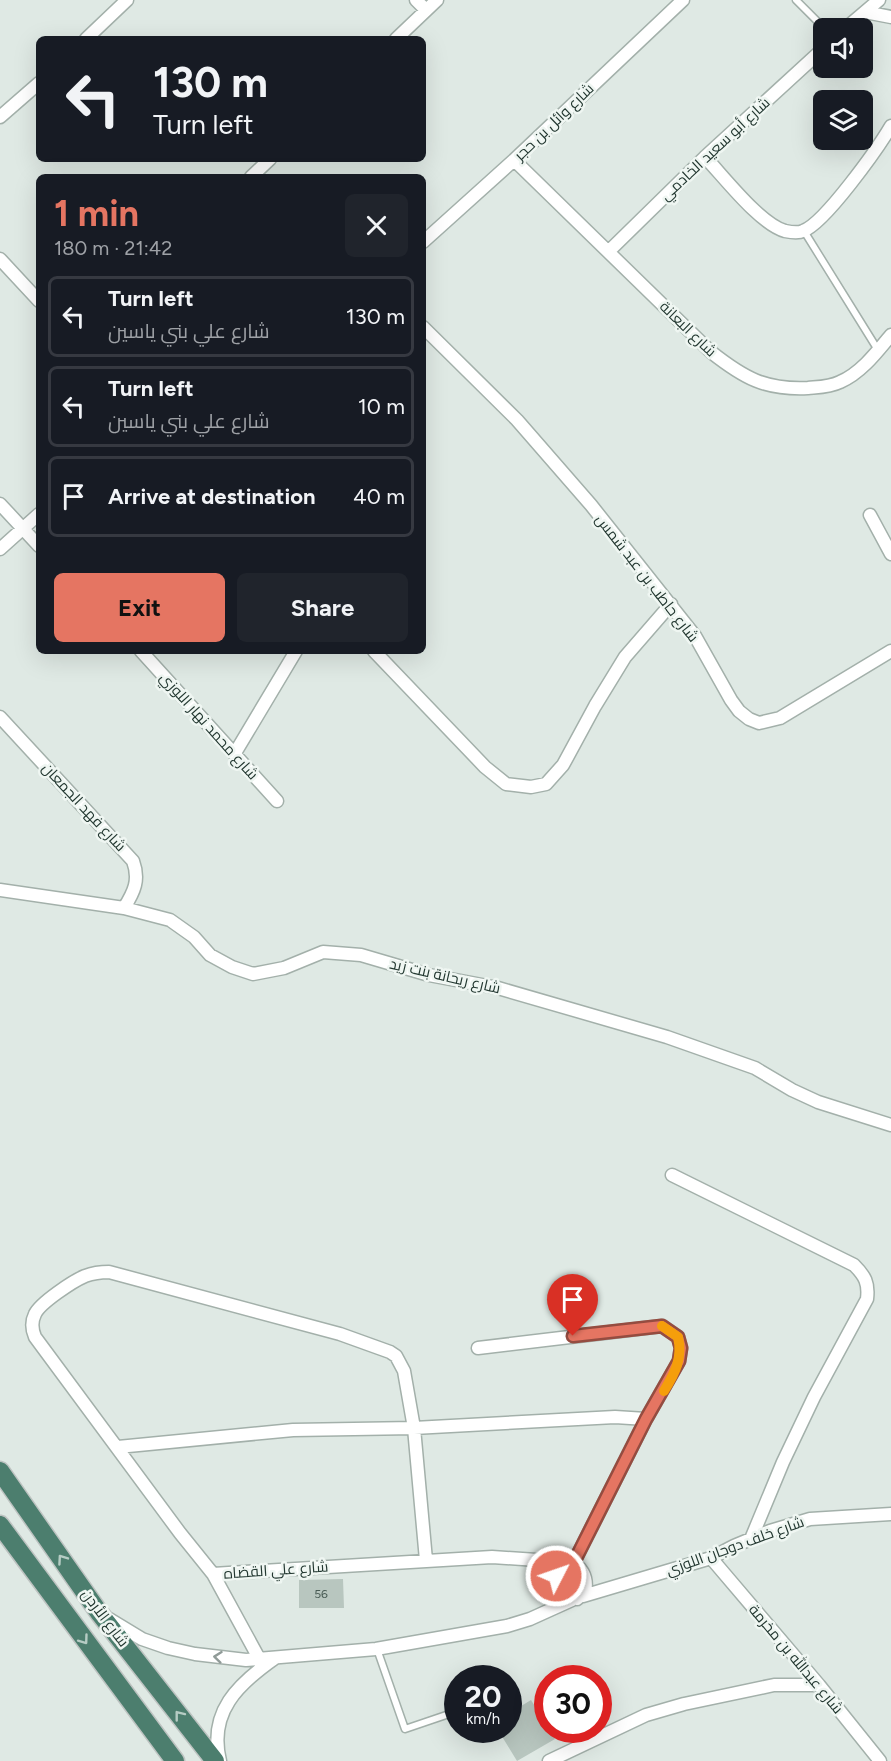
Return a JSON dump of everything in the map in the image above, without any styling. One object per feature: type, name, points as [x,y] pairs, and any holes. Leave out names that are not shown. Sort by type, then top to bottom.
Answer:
[{"type":"highway","name":"شارع الأردن","points":[[0,1471],[100,1614],[215,1761]]},
{"type":"highway","name":"شارع الأردن","points":[[0,1525],[175,1761]]},
{"type":"street","points":[[89,36],[127,0]]},
{"type":"street","points":[[416,0],[426,10]]},
{"type":"street","points":[[399,36],[437,0]]},
{"type":"street","name":"شارع وائل بن حجر","points":[[426,239],[514,160],[683,0]]},
{"type":"street","points":[[858,18],[879,0]]},
{"type":"street","points":[[865,12],[891,16]]},
{"type":"street","name":"شارع أبو سعيد الخادمي","points":[[609,251],[705,157],[813,58]]},
{"type":"street","points":[[0,117],[36,85]]},
{"type":"street","points":[[705,157],[741,197],[774,226],[788,232],[804,231],[825,214],[880,144],[891,126]]},
{"type":"street","name":"شارع البعانة","points":[[514,160],[711,352],[740,374],[759,383],[776,388],[826,387],[841,382],[857,372],[891,335]]},
{"type":"street","points":[[254,174],[266,163]]},
{"type":"street","points":[[0,259],[36,298]]},
{"type":"street","name":"شارع حاطب بن عبد شمس","points":[[426,330],[517,420],[591,506],[695,636],[731,700],[749,719],[759,723],[780,718],[891,651]]},
{"type":"street","points":[[0,504],[36,543]]},
{"type":"street","points":[[870,515],[891,554]]},
{"type":"street","points":[[0,549],[36,517]]},
{"type":"street","points":[[377,654],[485,767],[506,784],[531,787],[546,784],[562,765],[625,657],[671,604]]},
{"type":"street","name":"شارع محمد نهار اللوزي","points":[[144,654],[277,801]]},
{"type":"street","points":[[235,753],[294,654]]},
{"type":"street","name":"شارع فهد الجمعان","points":[[0,717],[133,861],[137,875],[136,885],[124,908]]},
{"type":"street","name":"شارع ريحانة بنت زيد","points":[[0,890],[124,908],[170,920],[194,937],[210,955],[232,967],[253,974],[285,968],[323,952],[361,955],[429,975],[498,988],[667,1036],[755,1068],[818,1102],[891,1125]]},
{"type":"street","points":[[672,1175],[854,1265],[864,1275],[869,1288],[867,1299],[814,1397],[779,1471],[751,1539]]},
{"type":"street","name":"شارع علي القضاه","points":[[414,1428],[404,1371],[396,1356],[382,1348],[340,1334],[109,1272],[93,1273],[80,1278],[41,1306],[35,1314],[32,1330],[35,1337],[213,1574],[426,1560],[520,1557],[559,1567]]},
{"type":"street","points":[[478,1348],[662,1326],[678,1337],[681,1348],[679,1361],[646,1419],[573,1564]]},
{"type":"street","points":[[118,1447],[293,1430],[414,1428],[615,1416],[646,1419]]},
{"type":"street","points":[[414,1428],[426,1560]]},
{"type":"street","name":"شارع خلف دوجان اللوزي","points":[[100,1614],[142,1639],[168,1648],[212,1656],[261,1662],[276,1657],[376,1648],[507,1626],[530,1619],[577,1598],[711,1558],[751,1539],[810,1519],[891,1514]]},
{"type":"street","name":"شارع عبدالله بن مخرمة","points":[[711,1558],[819,1685],[878,1760]]},
{"type":"street","points":[[566,1563],[573,1564],[581,1570],[585,1577],[586,1588],[577,1598],[564,1596],[556,1584],[559,1567],[566,1563]]},
{"type":"street","points":[[213,1574],[261,1662],[225,1706],[218,1725],[217,1751],[220,1761]]},
{"type":"street","points":[[549,1761],[646,1715],[684,1704],[774,1685],[819,1685]]},
{"type":"lane","points":[[796,0],[814,18]]},
{"type":"lane","points":[[804,231],[879,350]]},
{"type":"lane","points":[[376,1648],[405,1729],[444,1716]]},
{"type":"building","points":[[343,1579],[344,1608],[299,1608],[299,1580]]},
{"type":"building","points":[[531,1700],[534,1705],[534,1743],[548,1743],[517,1761],[506,1743],[522,1743],[522,1705]]},
{"type":"slow traffic","points":[[662,1326],[671,1330],[678,1337],[681,1348],[679,1361],[664,1391]]},
{"type":"route","points":[[556,1576],[561,1565],[573,1564],[646,1419],[670,1380],[679,1361],[681,1348],[678,1337],[671,1330],[662,1326],[573,1336]]}]
